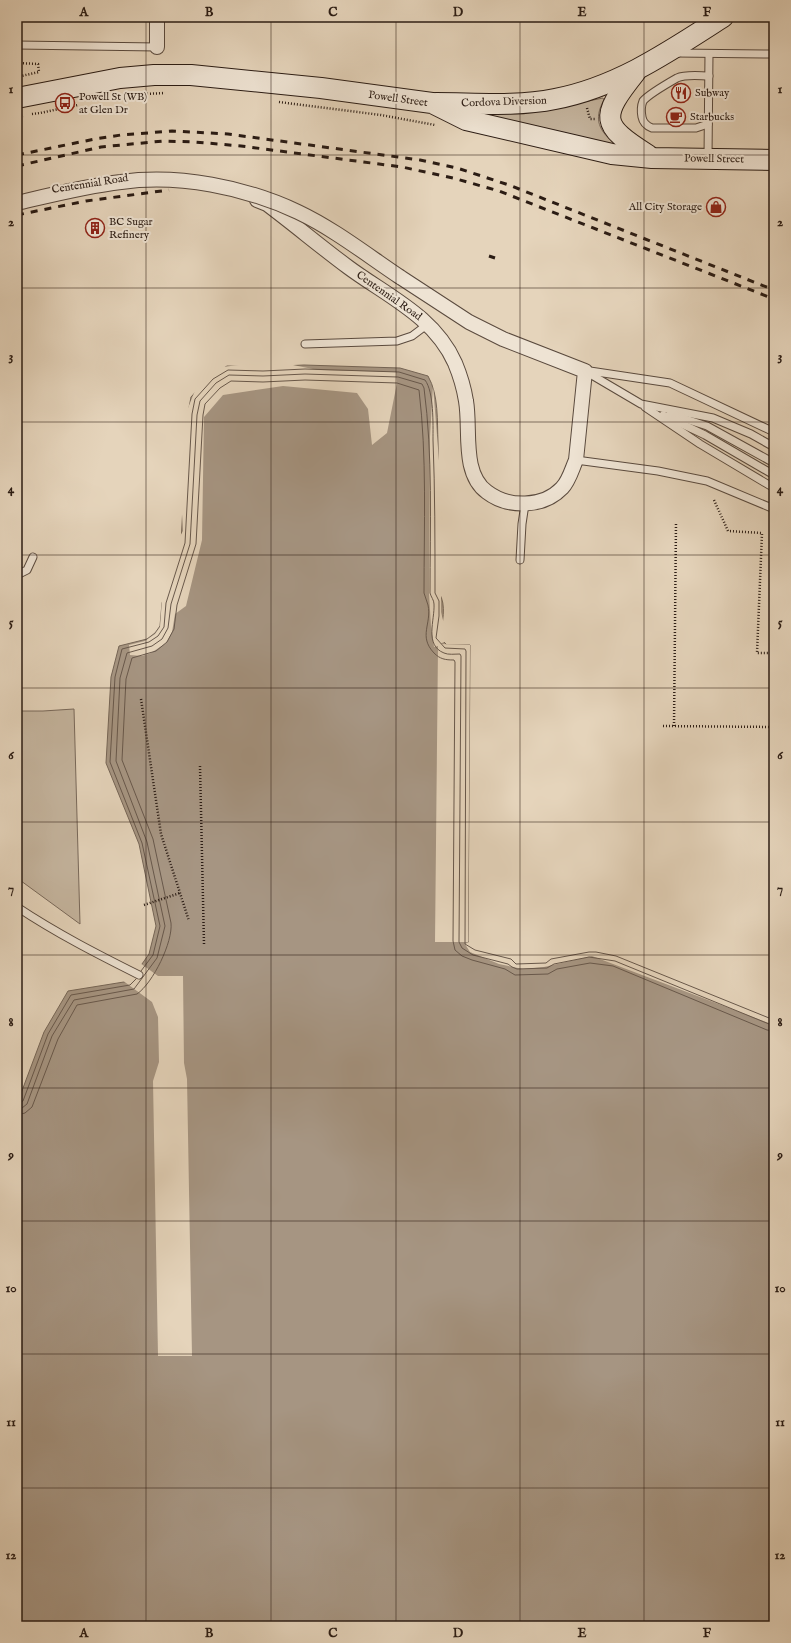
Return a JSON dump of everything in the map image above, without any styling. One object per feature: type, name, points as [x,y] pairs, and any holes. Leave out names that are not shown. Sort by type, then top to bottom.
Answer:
[{"type":"main road","name":"Cordova Diversion","points":[[432,103],[524,103],[555,100],[600,87],[636,71],[723,17]]},
{"type":"main road","points":[[636,71],[614,102],[610,118],[612,126],[617,134],[625,141],[652,158]]},
{"type":"main road","name":"Powell Street","points":[[17,98],[105,80],[154,75],[192,75],[321,88],[432,103],[466,120],[606,152],[652,158],[774,160]]},
{"type":"street","points":[[157,17],[157,47]]},
{"type":"street","name":"Centennial Road","points":[[17,198],[121,178],[168,175],[214,182],[267,204],[349,268],[404,305],[428,324],[442,341],[454,361],[466,401],[468,453],[476,479],[485,491],[498,499],[525,504],[541,500],[563,487],[576,460],[585,371]]},
{"type":"street","points":[[17,203],[71,190],[122,182],[151,180],[181,181],[216,186],[274,202],[299,212],[324,227],[470,322],[504,339],[585,371]]},
{"type":"lane","points":[[17,45],[157,47]]},
{"type":"lane","points":[[668,52],[709,54],[774,54]]},
{"type":"lane","points":[[708,159],[709,54]]},
{"type":"lane","points":[[708,124],[696,128],[652,128],[643,120],[641,110],[642,104],[646,98],[677,78],[709,76]]},
{"type":"lane","points":[[305,344],[397,341],[412,336],[428,324]]},
{"type":"lane","points":[[585,371],[641,404],[700,444],[774,488]]},
{"type":"lane","points":[[585,371],[670,383],[774,432]]},
{"type":"lane","points":[[641,404],[713,418],[752,434],[774,447]]},
{"type":"lane","points":[[641,404],[707,426],[774,463]]},
{"type":"lane","points":[[641,404],[705,435],[774,475]]},
{"type":"lane","points":[[576,460],[674,474],[707,481],[727,488],[774,509]]},
{"type":"lane","points":[[520,560],[522,524],[525,504]]},
{"type":"lane","points":[[17,576],[27,570],[33,557]]},
{"type":"lane","points":[[17,907],[50,929],[86,949],[139,974]]},
{"type":"path","points":[[17,63],[38,64],[39,72],[17,77]]},
{"type":"path","points":[[142,94],[167,93]]},
{"type":"path","points":[[278,102],[428,123]]},
{"type":"path","points":[[586,102],[590,119],[599,119]]},
{"type":"path","points":[[30,114],[40,114],[80,104]]},
{"type":"path","points":[[714,500],[728,531],[762,533],[758,653],[774,653]]},
{"type":"path","points":[[674,726],[676,522]]},
{"type":"path","points":[[142,699],[162,834],[189,921]]},
{"type":"path","points":[[663,726],[774,727]]},
{"type":"path","points":[[200,766],[204,944]]},
{"type":"path","points":[[144,904],[180,893]]},
{"type":"shaded area","points":[[603,98],[604,100],[598,119],[605,135],[616,144],[615,146],[475,114],[540,111]]},
{"type":"shaded area","points":[[74,709],[80,924],[17,878],[17,711]]},
{"type":"water","points":[[304,365],[400,368],[428,376],[432,383],[437,409],[439,593],[443,603],[443,620],[440,638],[447,645],[470,645],[468,942],[517,960],[546,959],[588,948],[774,1016],[774,1626],[17,1626],[17,1104],[44,1032],[68,991],[130,981],[149,954],[156,926],[139,844],[106,763],[111,677],[119,646],[147,639],[155,633],[160,626],[162,603],[181,543],[188,413],[191,397],[210,376],[227,366],[263,367]]},
{"type":"pier","points":[[288,364],[318,370],[396,372],[397,383],[387,433],[372,445],[368,409],[357,393],[283,386],[223,395],[204,417],[202,540],[186,606],[175,614],[172,632],[166,643],[151,653],[142,656],[130,655],[129,645],[145,641],[155,634],[160,627],[162,599],[179,538],[183,531],[181,497],[186,413],[196,388],[207,376],[222,367],[239,365]]},
{"type":"pier","points":[[433,386],[442,498],[441,612],[444,624],[442,637],[446,641],[440,644],[470,645],[468,942],[435,942],[438,646],[434,647],[429,593],[430,437]]},
{"type":"pier","points":[[471,941],[515,954],[518,958],[544,958],[547,954],[588,946],[618,950],[774,1014],[774,1025],[592,956],[544,967],[523,969],[499,964],[470,952],[465,944]]},
{"type":"pier","points":[[140,963],[158,976],[183,976],[184,1063],[187,1079],[192,1356],[158,1356],[153,1081],[159,1062],[158,1017],[152,1002],[122,980],[128,979]]},
{"type":"railway","points":[[17,155],[95,139],[121,135],[172,131],[228,134],[420,160],[457,168],[509,185],[774,290]]},
{"type":"railway","points":[[17,166],[101,147],[163,141],[241,146],[402,167],[453,178],[499,191],[774,299]]},
{"type":"railway","points":[[17,215],[86,201],[169,190]]},
{"type":"railway","points":[[489,256],[495,258]]},
{"type":"place","name":"Subway","points":[[681,93]]},
{"type":"place","name":"Powell St (WB) at Glen Dr","points":[[65,103]]},
{"type":"place","name":"Starbucks","points":[[676,117]]},
{"type":"place","name":"All City Storage","points":[[716,207]]},
{"type":"place","name":"BC Sugar Refinery","points":[[95,228]]}]
